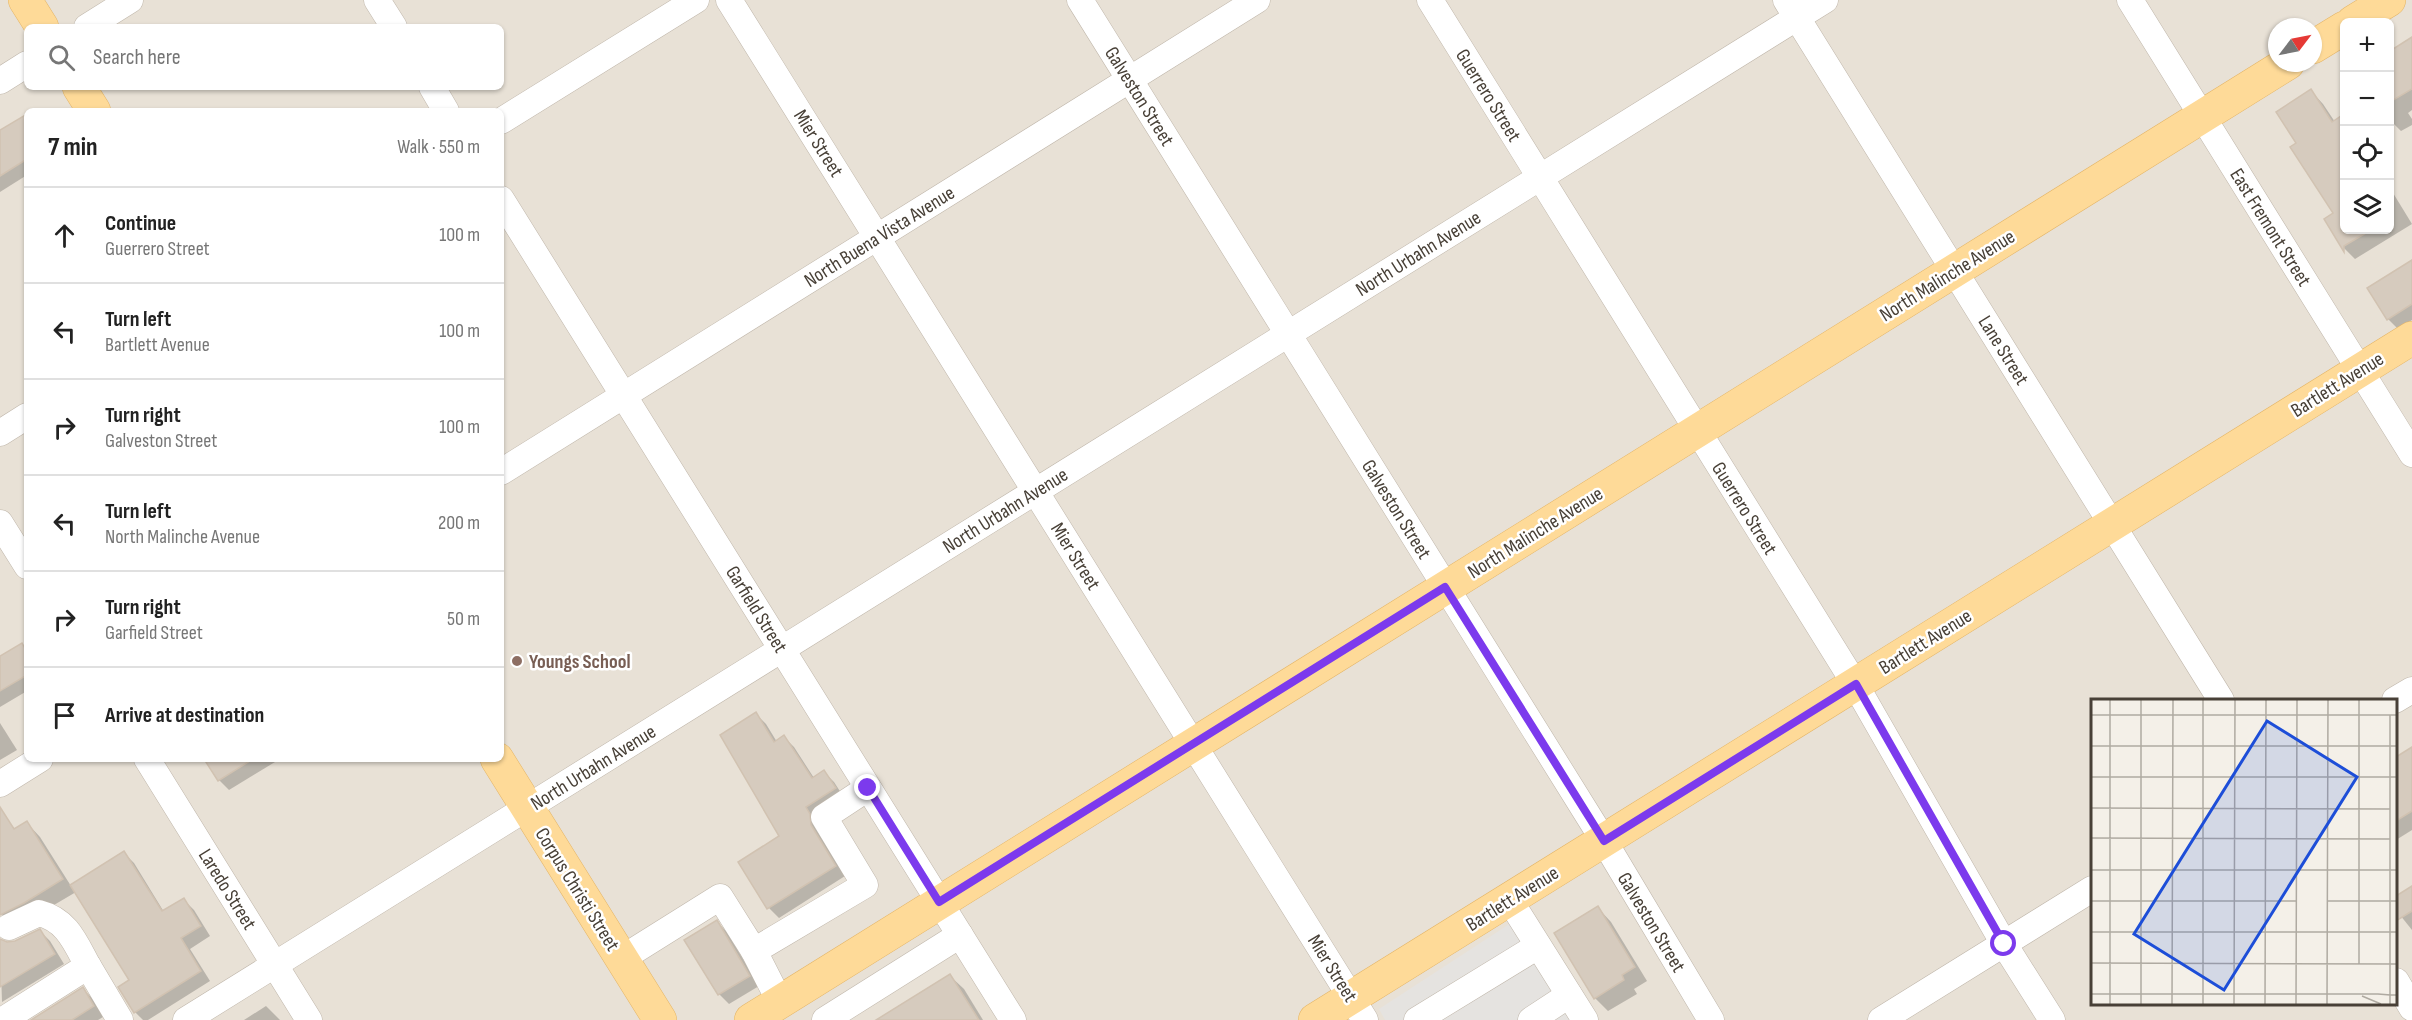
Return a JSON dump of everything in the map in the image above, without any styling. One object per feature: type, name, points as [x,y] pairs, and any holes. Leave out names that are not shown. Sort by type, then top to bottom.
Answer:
[{"type":"main road","points":[[25,0],[40,24]]},
{"type":"main road","points":[[2360,18],[2389,0]]},
{"type":"main road","points":[[2322,41],[2340,30]]},
{"type":"main road","name":"North Malinche Avenue","points":[[752,1020],[2273,72]]},
{"type":"main road","points":[[81,90],[92,108]]},
{"type":"main road","name":"Bartlett Avenue","points":[[1315,1020],[1358,1009],[1509,899],[2412,338]]},
{"type":"main road","name":"Corpus Christi Street","points":[[499,762],[660,1020]]},
{"type":"street","points":[[92,24],[130,0]]},
{"type":"street","points":[[377,0],[392,24]]},
{"type":"street","points":[[504,119],[696,0]]},
{"type":"street","name":"Mier Street","points":[[729,0],[1358,1009]]},
{"type":"street","name":"Galveston Street","points":[[1080,0],[1604,841],[1711,1020]]},
{"type":"street","name":"North Buena Vista Avenue","points":[[504,470],[1257,0]]},
{"type":"street","name":"Guerrero Street","points":[[1430,0],[1856,684],[2004,944],[2052,1020]]},
{"type":"street","name":"North Urbahn Avenue","points":[[186,1020],[1540,177],[1791,9],[1825,0]]},
{"type":"street","name":"East Fremont Street","points":[[2130,0],[2412,454]]},
{"type":"street","name":"Lane Street","points":[[1791,9],[2220,699]]},
{"type":"street","points":[[0,81],[24,66]]},
{"type":"street","points":[[434,90],[444,108]]},
{"type":"street","name":"Garfield Street","points":[[504,204],[1013,1020]]},
{"type":"street","points":[[0,433],[24,418]]},
{"type":"street","points":[[0,523],[24,561]]},
{"type":"street","points":[[2397,699],[2412,690]]},
{"type":"street","points":[[0,784],[35,762]]},
{"type":"street","name":"Laredo Street","points":[[149,762],[309,1020]]},
{"type":"street","points":[[754,951],[865,885],[824,817],[868,788]]},
{"type":"street","points":[[1881,1020],[2091,890]]},
{"type":"street","points":[[621,958],[720,897],[754,951],[780,1002]]},
{"type":"street","points":[[1509,899],[1585,1020]]},
{"type":"street","points":[[9,927],[39,913],[53,916],[65,928],[88,966],[110,1017]]},
{"type":"street","points":[[825,1020],[960,935]]},
{"type":"street","points":[[1417,1020],[1538,946]]},
{"type":"street","points":[[3,1020],[88,966]]},
{"type":"street","points":[[2397,983],[2412,1008]]},
{"type":"street","points":[[1531,1020],[1569,995]]},
{"type":"shaded area","points":[[0,0],[2412,0],[2412,1020],[0,1020]]},
{"type":"shaded area","points":[[1511,923],[1573,1020],[1385,1020],[1379,1009]]},
{"type":"building","points":[[2412,37],[2412,89],[2394,100],[2394,72],[2394,48]]},
{"type":"building","points":[[2311,89],[2332,122],[2340,117],[2340,234],[2364,234],[2344,246],[2344,252],[2324,219],[2333,213],[2290,147],[2296,143],[2276,112]]},
{"type":"building","points":[[24,116],[24,161],[0,176],[0,130]]},
{"type":"building","points":[[2412,260],[2412,304],[2387,320],[2367,288]]},
{"type":"building","points":[[22,643],[24,647],[24,677],[0,691],[0,656]]},
{"type":"building","points":[[756,712],[774,742],[784,735],[812,778],[824,770],[836,788],[806,807],[810,814],[811,825],[836,866],[767,909],[738,862],[779,836],[720,735]]},
{"type":"building","points":[[2412,747],[2412,811],[2397,820],[2397,756]]},
{"type":"building","points":[[206,762],[248,762],[218,781]]},
{"type":"building","points":[[0,807],[14,829],[27,821],[63,879],[0,915]]},
{"type":"building","points":[[124,851],[162,911],[184,898],[201,926],[181,938],[201,971],[134,1013],[118,987],[129,980],[70,885]]},
{"type":"building","points":[[2412,886],[2412,911],[2397,920],[2397,895]]},
{"type":"building","points":[[1598,906],[1635,967],[1622,975],[1624,980],[1594,999],[1554,933]]},
{"type":"building","points":[[717,920],[750,976],[718,995],[684,940]]},
{"type":"building","points":[[40,929],[55,954],[0,987],[0,939],[7,942],[15,941]]},
{"type":"building","points":[[950,974],[979,1020],[876,1020]]},
{"type":"building","points":[[83,987],[94,1006],[72,1020],[31,1020]]},
{"type":"place","name":"Youngs School","points":[[517,661]]},
{"type":"route","points":[[868,788],[939,902],[1445,587],[1604,841],[1856,684],[2004,944]]}]
